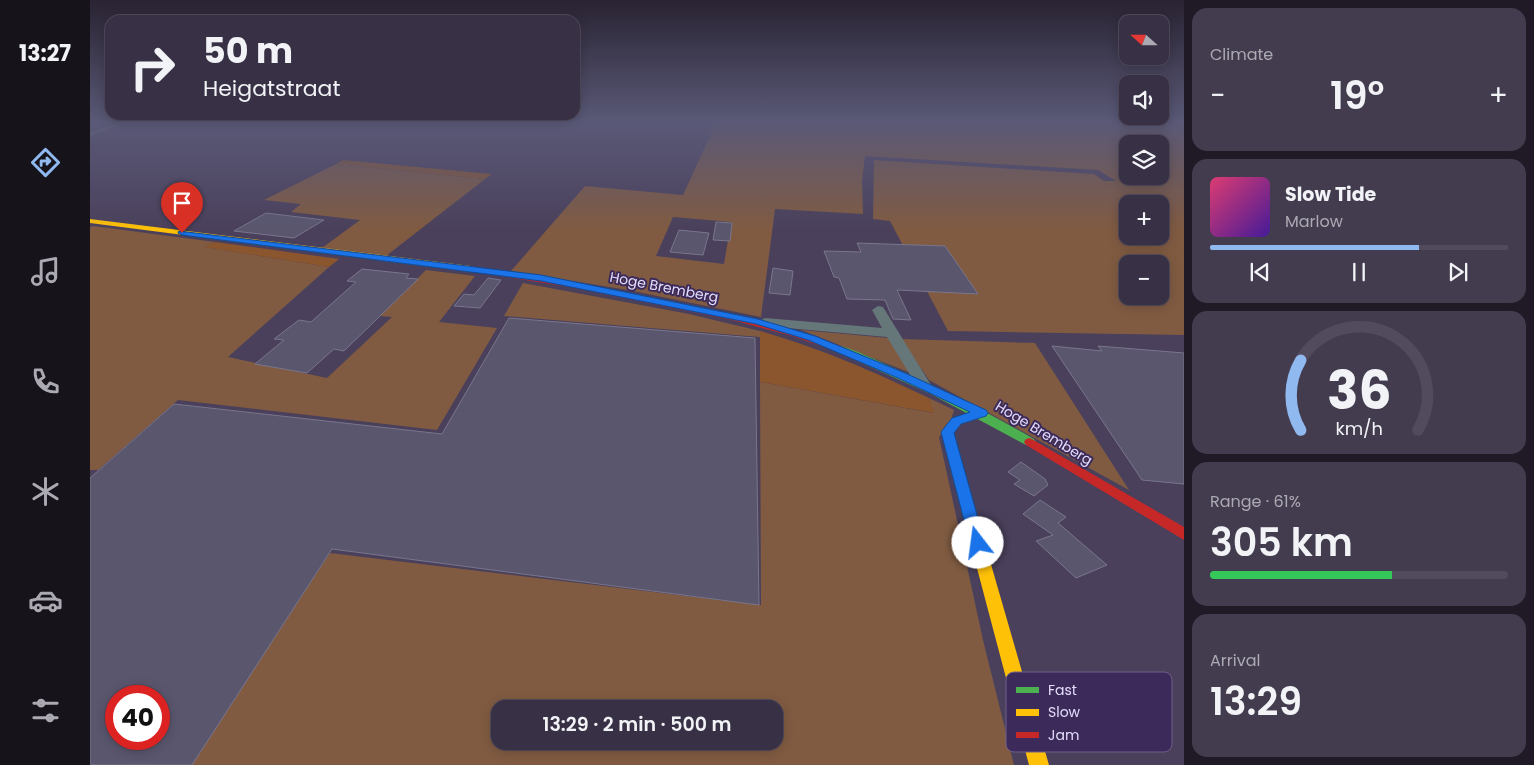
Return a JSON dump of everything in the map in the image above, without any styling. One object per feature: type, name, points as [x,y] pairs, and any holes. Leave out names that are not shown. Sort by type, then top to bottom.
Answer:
[{"type":"street","name":"Hoge Bremberg","points":[[90,221],[541,278],[758,322],[812,338],[982,413],[1184,534]]},
{"type":"street","points":[[878,310],[922,385]]},
{"type":"street","points":[[758,322],[892,333]]},
{"type":"street","points":[[982,413],[957,421],[948,432],[1014,672]]},
{"type":"street","points":[[1035,752],[1039,765]]},
{"type":"shaded area","points":[[700,159],[865,159],[862,181],[863,214],[775,209],[761,317],[628,290],[511,271],[585,186],[683,195]],"holes":[[[673,217],[731,222],[724,264],[656,256]]]},
{"type":"shaded area","points":[[910,159],[1119,159],[1119,185],[1169,185],[1169,159],[1184,159],[1184,335],[948,331],[890,221],[873,219],[874,160],[1094,174],[1104,181],[1116,181],[1098,170]]},
{"type":"shaded area","points":[[343,160],[492,174],[485,179],[336,164]]},
{"type":"shaded area","points":[[336,164],[485,179],[386,256],[322,248],[360,220],[291,212],[301,204],[264,200]]},
{"type":"shaded area","points":[[90,227],[215,242],[205,247],[329,267],[228,357],[327,378],[392,317],[380,316],[426,270],[475,276],[439,322],[497,328],[437,430],[178,400],[98,470],[90,470]]},
{"type":"shaded area","points":[[215,242],[339,259],[329,267],[204,247]]},
{"type":"shaded area","points":[[523,283],[689,314],[760,331],[760,337],[504,316]]},
{"type":"shaded area","points":[[801,330],[888,338],[911,373]]},
{"type":"shaded area","points":[[760,331],[805,345],[846,361],[929,398],[934,413],[760,382]]},
{"type":"shaded area","points":[[901,339],[1035,343],[1129,490],[929,380]]},
{"type":"shaded area","points":[[760,382],[933,413],[929,398],[954,410],[951,420],[939,437],[983,640],[1006,733],[1006,752],[1011,752],[1014,765],[190,765],[330,553],[761,605]]},
{"type":"building","points":[[266,213],[324,220],[294,238],[234,231]]},
{"type":"building","points":[[716,222],[732,223],[730,241],[713,240]]},
{"type":"building","points":[[679,230],[709,233],[703,255],[670,252]]},
{"type":"building","points":[[857,243],[945,246],[978,294],[897,290],[911,320],[893,319],[885,300],[847,299],[839,278],[834,277],[824,251],[861,252]]},
{"type":"building","points":[[773,268],[793,271],[790,295],[769,293]]},
{"type":"building","points":[[362,269],[409,274],[406,278],[418,279],[344,351],[334,349],[307,373],[255,364],[284,340],[274,339],[299,320],[311,322],[356,282],[347,281]]},
{"type":"building","points":[[488,278],[501,280],[480,308],[454,306],[464,294],[474,295]]},
{"type":"building","points":[[509,318],[755,338],[759,605],[332,549],[192,765],[90,765],[90,478],[174,404],[442,434]]},
{"type":"building","points":[[1052,346],[1102,351],[1098,346],[1184,353],[1184,484],[1142,480]]},
{"type":"building","points":[[1021,462],[1045,479],[1048,485],[1034,496],[1014,484],[1020,480],[1008,472]]},
{"type":"building","points":[[1040,500],[1066,517],[1058,523],[1107,565],[1076,578],[1036,541],[1053,535],[1023,514]]},
{"type":"traffic: fast","points":[[837,348],[935,391],[983,415],[1030,442]]},
{"type":"traffic: slow","points":[[90,221],[471,269]]},
{"type":"traffic: slow","points":[[982,413],[957,421],[947,432],[1013,672]]},
{"type":"traffic: slow","points":[[1035,752],[1039,765]]},
{"type":"traffic: jam","points":[[471,269],[619,294],[732,317],[796,333],[837,348]]},
{"type":"traffic: jam","points":[[1030,442],[1184,534]]},
{"type":"route","points":[[182,233],[541,278],[758,322],[812,338],[902,375],[982,413],[957,421],[948,432],[978,543]]}]
